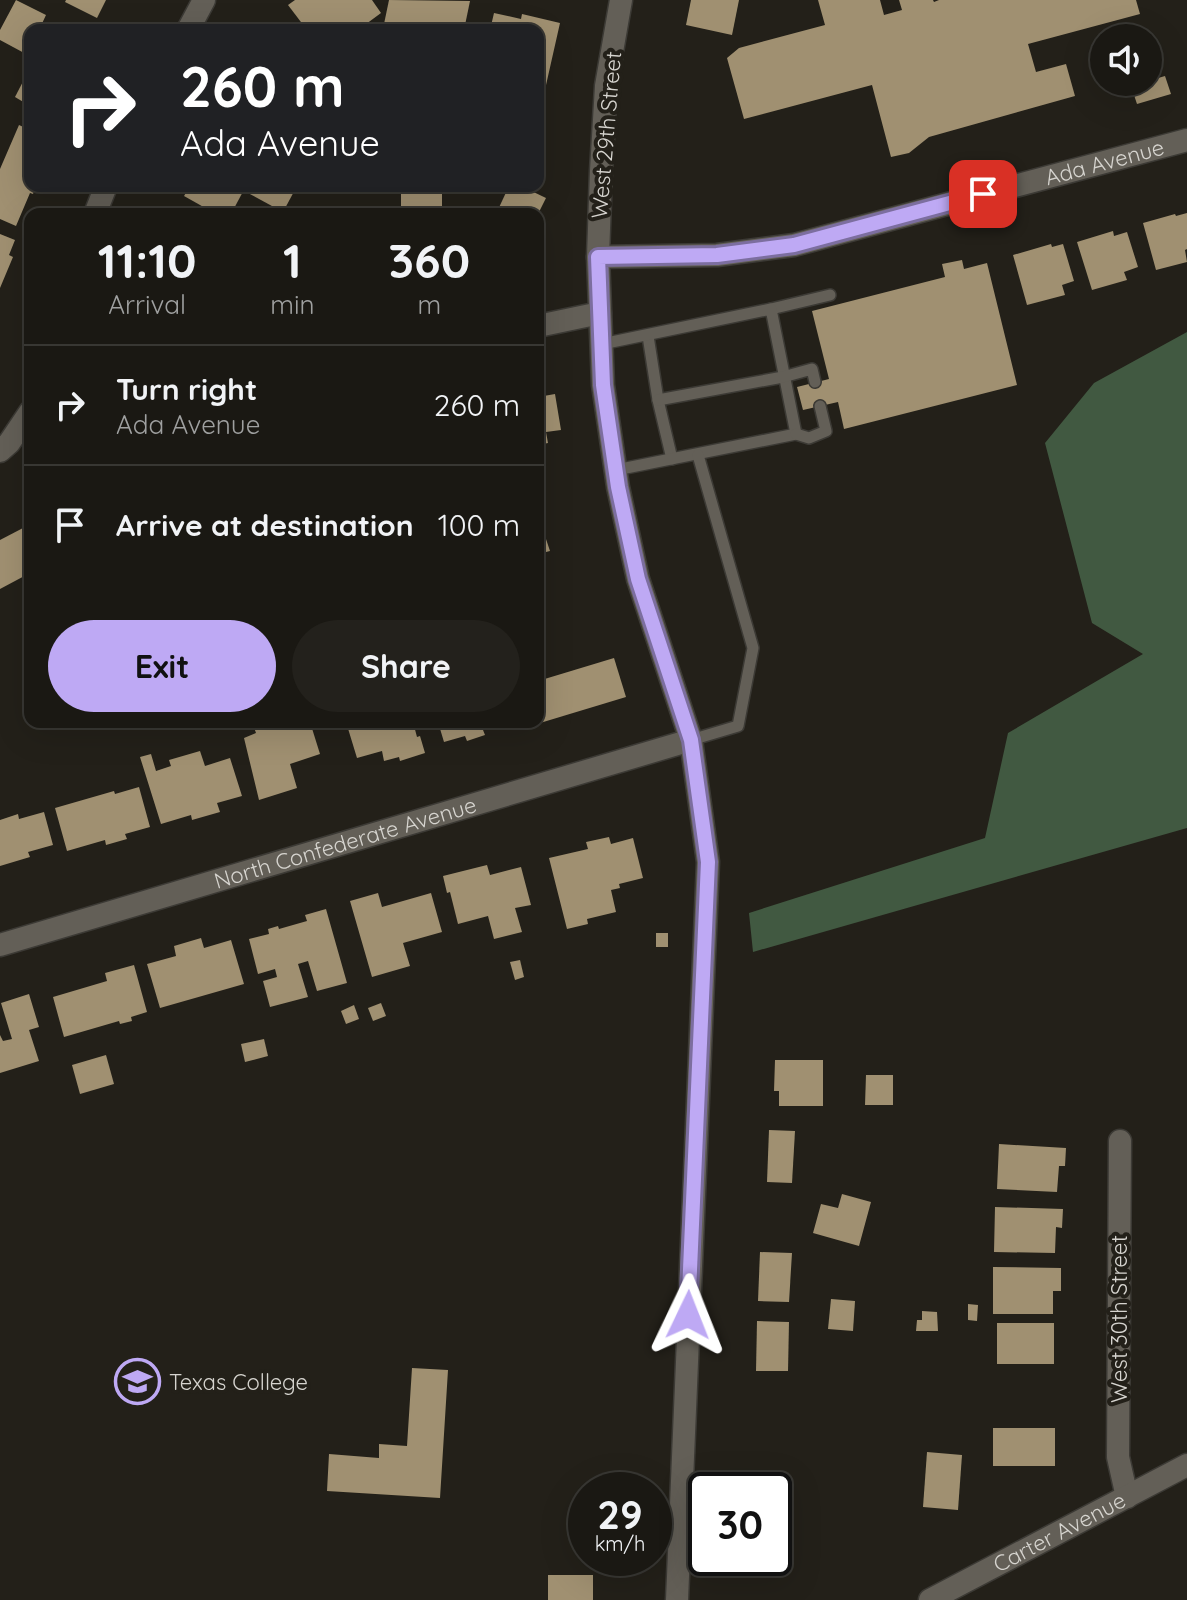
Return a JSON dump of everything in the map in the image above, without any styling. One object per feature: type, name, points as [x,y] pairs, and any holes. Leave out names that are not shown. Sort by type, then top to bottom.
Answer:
[{"type":"street","points":[[191,24],[204,0]]},
{"type":"street","name":"West 29th Street","points":[[621,0],[606,86],[598,257],[603,385],[618,487],[638,579],[691,740],[708,862],[677,1600]]},
{"type":"street","name":"Ada Avenue","points":[[598,257],[717,255],[794,245],[1187,140]]},
{"type":"street","points":[[544,325],[600,313]]},
{"type":"street","points":[[0,451],[24,421]]},
{"type":"street","name":"North Confederate Avenue","points":[[0,945],[691,740]]},
{"type":"street","name":"West 30th Street","points":[[1120,1141],[1118,1457],[1127,1497]]},
{"type":"street","name":"Carter Avenue","points":[[930,1600],[1187,1465]]},
{"type":"lane","points":[[602,344],[830,295]]},
{"type":"lane","points":[[771,309],[796,434]]},
{"type":"lane","points":[[648,336],[658,400],[672,459]]},
{"type":"lane","points":[[658,400],[812,369],[815,382]]},
{"type":"lane","points":[[616,470],[796,434],[809,438],[826,431],[820,406]]},
{"type":"lane","points":[[691,740],[738,726],[753,648],[698,455]]},
{"type":"green space","points":[[1187,332],[1187,828],[753,952],[749,913],[985,838],[1008,733],[1143,654],[1092,623],[1045,443],[1094,383]]},
{"type":"building","points":[[16,0],[46,15],[42,24],[24,24],[24,53],[0,40],[0,30]]},
{"type":"building","points":[[66,0],[106,0],[97,18]]},
{"type":"building","points":[[295,0],[372,0],[381,13],[366,24],[302,24],[288,5]]},
{"type":"building","points":[[389,0],[470,1],[465,24],[384,24]]},
{"type":"building","points":[[691,0],[739,0],[732,35],[686,25]]},
{"type":"building","points":[[818,0],[880,0],[884,15],[902,10],[899,0],[1136,0],[1140,14],[1103,24],[1090,24],[1090,27],[1028,44],[1036,72],[1066,64],[1075,96],[929,137],[909,153],[891,157],[872,85],[744,119],[727,58],[739,48],[825,25]]},
{"type":"building","points":[[494,13],[521,19],[522,14],[560,23],[544,94],[544,24],[491,24]]},
{"type":"building","points":[[1165,76],[1171,94],[1137,104],[1134,96],[1162,96],[1162,77]]},
{"type":"building","points":[[24,80],[24,102],[15,97]]},
{"type":"building","points":[[19,125],[24,127],[24,192],[34,192],[30,193],[16,226],[0,219],[0,169]]},
{"type":"building","points":[[186,192],[243,192],[234,208],[205,208],[184,196]]},
{"type":"building","points":[[294,192],[285,208],[276,208],[248,193]]},
{"type":"building","points":[[401,192],[442,192],[442,208],[401,208]]},
{"type":"building","points":[[506,192],[534,192],[546,198],[541,208],[499,208]]},
{"type":"building","points":[[1187,213],[1187,262],[1156,270],[1143,223]]},
{"type":"building","points":[[1113,231],[1114,236],[1127,232],[1138,267],[1124,272],[1127,280],[1092,290],[1077,242]]},
{"type":"building","points":[[0,234],[15,240],[9,255],[13,257],[0,288]]},
{"type":"building","points":[[1051,244],[1052,247],[1063,244],[1074,281],[1062,285],[1065,295],[1027,305],[1013,255]]},
{"type":"building","points":[[962,260],[964,269],[987,263],[1017,385],[844,429],[838,402],[803,410],[797,387],[829,379],[812,311],[945,277],[942,264]]},
{"type":"building","points":[[555,394],[561,430],[546,432],[548,443],[544,444],[544,396]]},
{"type":"building","points":[[24,530],[24,576],[0,589],[0,540]]},
{"type":"building","points":[[544,540],[550,551],[544,552]]},
{"type":"building","points":[[614,658],[626,697],[544,722],[544,679]]},
{"type":"building","points":[[254,728],[312,728],[320,754],[290,764],[297,788],[259,800],[244,738],[256,733]]},
{"type":"building","points":[[348,728],[415,728],[425,753],[400,761],[399,757],[384,761],[382,751],[357,758]]},
{"type":"building","points":[[440,728],[490,728],[483,730],[485,735],[467,741],[465,736],[444,742]]},
{"type":"building","points":[[200,751],[205,766],[230,758],[242,796],[217,803],[220,812],[192,820],[191,815],[161,824],[140,757],[151,754],[156,771],[171,766],[169,760]]},
{"type":"building","points":[[139,787],[150,827],[125,834],[127,839],[106,845],[105,840],[67,851],[55,808]]},
{"type":"building","points":[[44,812],[53,845],[28,852],[30,857],[0,866],[0,820],[18,814],[19,819]]},
{"type":"building","points":[[609,837],[611,844],[633,838],[643,878],[619,884],[620,888],[611,890],[616,912],[587,919],[588,924],[567,929],[549,858],[588,849],[586,842]]},
{"type":"building","points":[[487,865],[490,875],[521,867],[531,905],[515,908],[522,932],[494,939],[488,916],[458,924],[443,876]]},
{"type":"building","points":[[378,893],[382,907],[431,893],[442,932],[403,943],[410,966],[372,977],[350,901]]},
{"type":"building","points":[[326,909],[347,983],[317,991],[308,961],[298,964],[308,997],[270,1007],[263,981],[277,977],[275,969],[258,974],[249,939],[269,934],[268,929],[307,921],[305,915]]},
{"type":"building","points":[[656,933],[668,933],[668,947],[656,947]]},
{"type":"building","points":[[201,938],[204,948],[231,940],[244,984],[160,1008],[147,964],[176,956],[174,946]]},
{"type":"building","points":[[520,960],[524,977],[515,980],[510,962]]},
{"type":"building","points":[[134,965],[147,1012],[131,1017],[132,1021],[120,1024],[119,1021],[64,1037],[53,997],[107,981],[105,973]]},
{"type":"building","points":[[29,994],[39,1027],[29,1030],[39,1061],[0,1073],[0,1035],[3,1041],[12,1039],[1,1003]]},
{"type":"building","points":[[381,1003],[386,1016],[373,1021],[368,1008]]},
{"type":"building","points":[[354,1005],[359,1019],[346,1024],[341,1011]]},
{"type":"building","points":[[264,1039],[268,1056],[245,1062],[241,1044]]},
{"type":"building","points":[[106,1055],[114,1084],[80,1094],[72,1065]]},
{"type":"building","points":[[775,1060],[823,1060],[823,1106],[779,1106],[779,1091],[774,1091]]},
{"type":"building","points":[[866,1075],[893,1075],[893,1105],[865,1105]]},
{"type":"building","points":[[769,1130],[795,1131],[792,1183],[767,1182]]},
{"type":"building","points":[[999,1144],[1066,1148],[1065,1166],[1059,1166],[1057,1192],[997,1189]]},
{"type":"building","points":[[842,1194],[871,1202],[859,1246],[813,1233],[821,1204],[838,1208]]},
{"type":"building","points":[[995,1207],[1063,1209],[1062,1228],[1056,1227],[1055,1253],[994,1252]]},
{"type":"building","points":[[760,1252],[792,1253],[789,1302],[758,1301]]},
{"type":"building","points":[[993,1267],[1061,1268],[1061,1291],[1053,1291],[1053,1314],[993,1314]]},
{"type":"building","points":[[831,1299],[855,1301],[853,1331],[828,1329]]},
{"type":"building","points":[[968,1304],[978,1305],[977,1321],[968,1320]]},
{"type":"building","points":[[922,1311],[937,1312],[938,1331],[916,1331],[917,1320],[922,1320]]},
{"type":"building","points":[[757,1321],[789,1322],[788,1371],[756,1371]]},
{"type":"building","points":[[997,1323],[1054,1323],[1054,1364],[997,1364]]},
{"type":"building","points":[[412,1368],[448,1370],[440,1498],[327,1491],[329,1454],[379,1458],[379,1444],[407,1446]]},
{"type":"building","points":[[993,1428],[1055,1428],[1055,1466],[993,1466]]},
{"type":"building","points":[[927,1452],[962,1455],[958,1510],[923,1507]]},
{"type":"building","points":[[548,1575],[593,1576],[593,1600],[548,1600]]},
{"type":"place","name":"Texas College","points":[[138,1382]]},
{"type":"route","points":[[688,1315],[708,862],[691,740],[638,579],[618,487],[603,385],[598,257],[717,255],[794,245],[983,194]]}]
